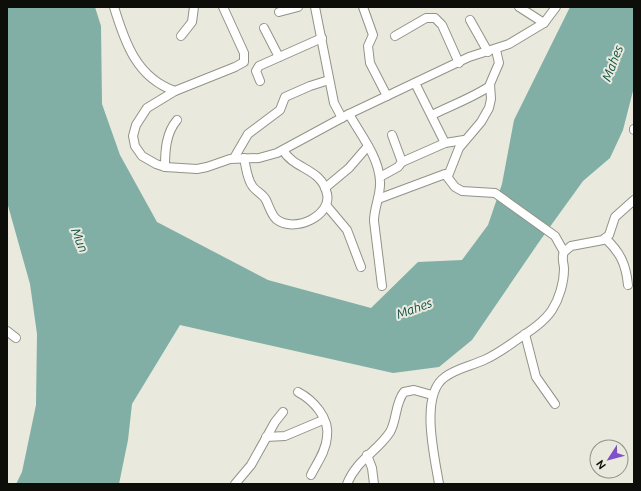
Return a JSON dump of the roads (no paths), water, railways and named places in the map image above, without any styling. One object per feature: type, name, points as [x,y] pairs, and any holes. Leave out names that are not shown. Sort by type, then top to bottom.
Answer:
[{"type":"street","points":[[114,7],[123,36],[137,62],[159,84],[175,91]]},
{"type":"street","points":[[181,36],[192,22],[194,7]]},
{"type":"street","points":[[224,7],[244,53],[244,62],[175,91],[147,108],[136,125],[133,136],[135,146],[142,156],[152,163],[165,167],[201,168],[234,158],[259,158],[283,150],[345,116],[459,62],[509,44],[544,23],[556,7]]},
{"type":"street","points":[[279,12],[298,7]]},
{"type":"street","points":[[315,7],[334,103],[368,146],[380,177],[378,199],[374,210],[374,220],[382,286]]},
{"type":"street","points":[[363,7],[373,35],[368,46],[370,63],[387,96]]},
{"type":"street","points":[[519,7],[544,23]]},
{"type":"street","points":[[396,36],[426,18],[435,18],[448,37],[459,62]]},
{"type":"street","points":[[448,176],[459,148],[464,140],[481,122],[489,108],[492,77],[499,67],[499,58],[492,51],[470,20]]},
{"type":"street","points":[[264,28],[279,57]]},
{"type":"street","points":[[260,81],[256,71],[258,66],[322,38]]},
{"type":"street","points":[[234,158],[248,134],[280,110],[285,97],[310,86],[329,80]]},
{"type":"street","points":[[415,83],[445,143]]},
{"type":"street","points":[[432,115],[451,105],[473,97],[490,86]]},
{"type":"street","points":[[165,167],[168,134],[177,120]]},
{"type":"street","points":[[392,135],[402,162]]},
{"type":"street","points":[[380,177],[398,167],[402,162],[445,143],[464,140]]},
{"type":"street","points":[[325,188],[349,168],[368,146]]},
{"type":"street","points":[[244,158],[252,187],[264,197],[276,218],[282,222],[299,225],[313,220],[326,205],[327,193],[312,171],[290,161],[283,150]]},
{"type":"street","points":[[378,199],[440,174],[448,176],[455,187],[462,191],[495,193],[555,236],[564,252]]},
{"type":"street","points":[[439,484],[431,436],[432,395],[435,387],[443,378],[453,372],[492,356],[546,318],[556,303],[563,282],[564,269],[562,258],[564,252],[571,246],[598,242],[606,238],[609,235],[615,217],[634,200]]},
{"type":"street","points":[[326,205],[348,230],[360,267]]},
{"type":"street","points":[[606,238],[620,253],[624,261],[628,286]]},
{"type":"street","points":[[7,331],[16,338]]},
{"type":"street","points":[[525,334],[536,377],[556,404]]},
{"type":"street","points":[[347,484],[354,471],[367,455],[389,433],[397,416],[398,401],[404,392],[414,390],[432,395]]},
{"type":"street","points":[[298,392],[310,399],[323,420],[327,437],[323,452],[311,475]]},
{"type":"street","points":[[235,484],[250,465],[275,422],[283,412]]},
{"type":"street","points":[[266,437],[285,436],[323,420]]},
{"type":"street","points":[[367,455],[372,468],[374,484]]},
{"type":"water","points":[[7,7],[95,7],[101,26],[102,104],[120,155],[157,222],[268,280],[371,308],[418,262],[462,260],[488,225],[502,184],[514,120],[570,7],[634,7],[634,87],[623,130],[610,158],[583,181],[472,340],[439,367],[393,373],[180,325],[132,404],[128,440],[119,484],[16,484],[22,472],[36,405],[37,334],[30,284],[7,202]]},
{"type":"water label","name":"Mahes","points":[[612,63]]},
{"type":"water label","name":"Mun","points":[[80,240]]},
{"type":"water label","name":"Mahes","points":[[414,308]]}]
